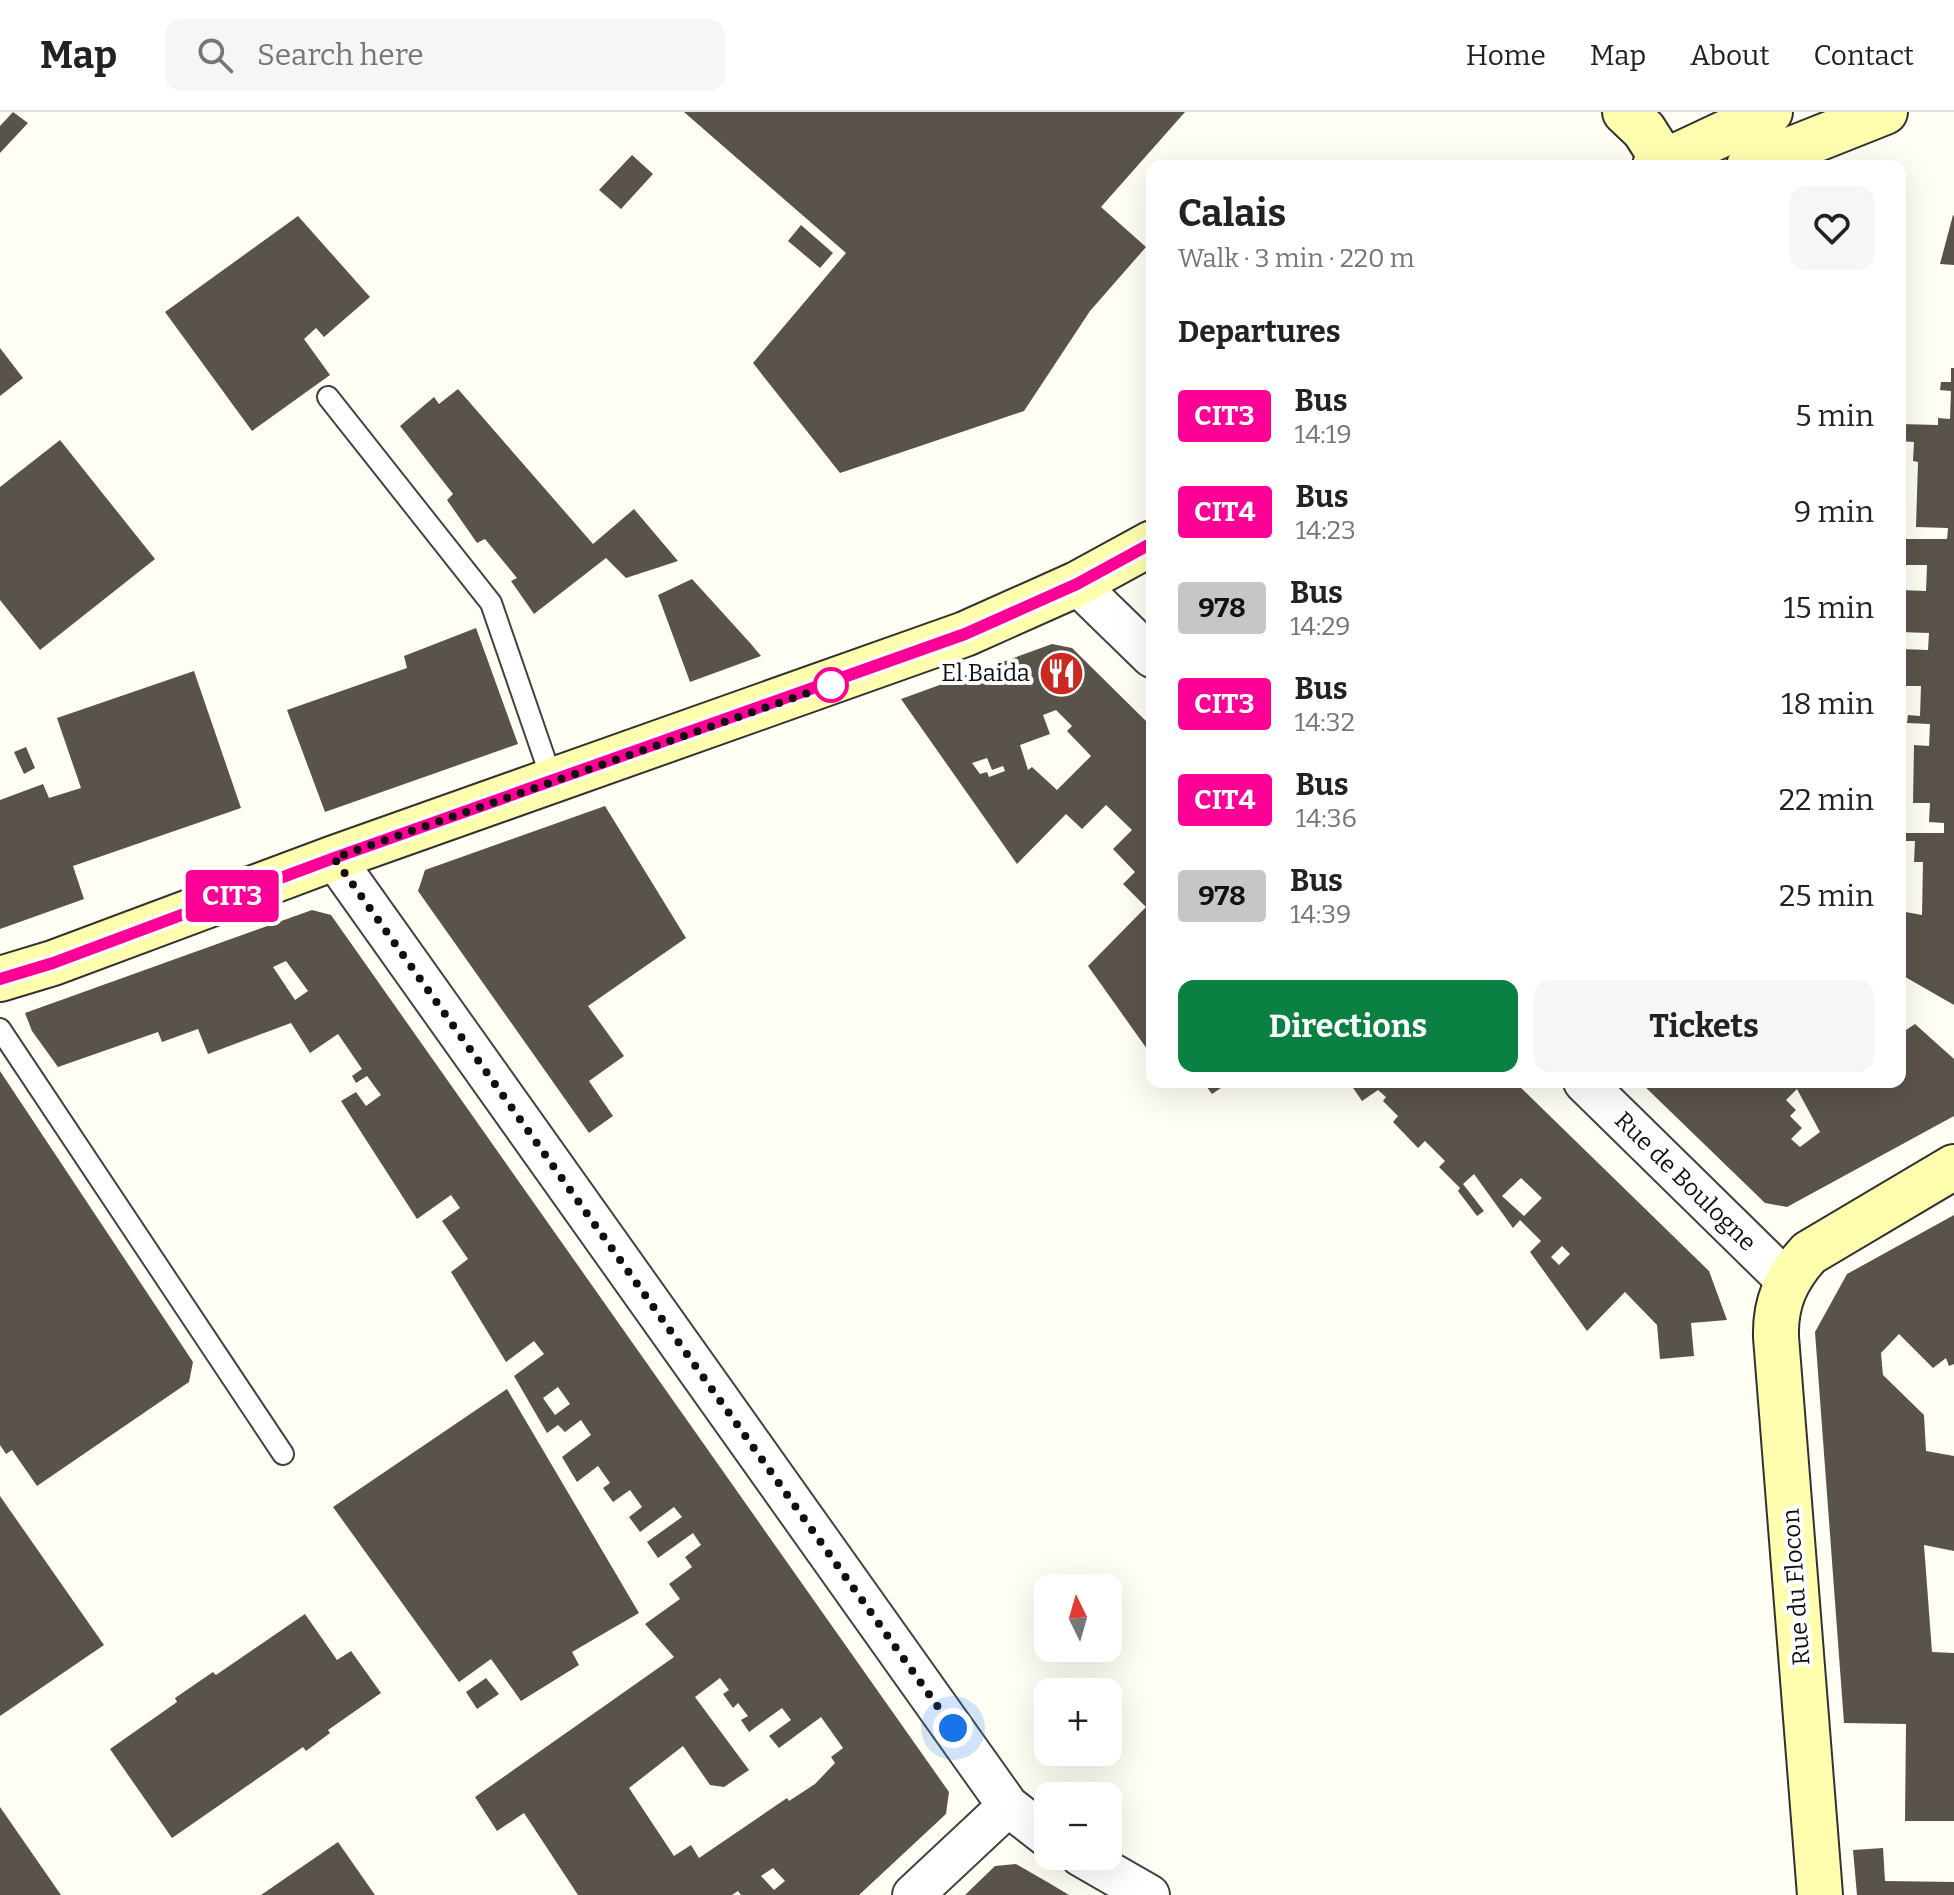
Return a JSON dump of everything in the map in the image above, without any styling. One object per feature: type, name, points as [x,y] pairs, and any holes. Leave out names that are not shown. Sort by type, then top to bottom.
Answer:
[{"type":"main road","points":[[1625,112],[1644,130],[1660,160]]},
{"type":"main road","points":[[1670,160],[1770,112]]},
{"type":"main road","points":[[1764,160],[1885,112]]},
{"type":"main road","points":[[0,979],[53,963],[334,858],[553,783],[965,634],[1077,584],[1146,546]]},
{"type":"main road","points":[[1787,1281],[1797,1266],[1822,1244],[1954,1167]]},
{"type":"main road","name":"Rue du Flocon","points":[[1787,1281],[1779,1298],[1776,1337],[1820,1895]]},
{"type":"street","points":[[1077,584],[1146,651]]},
{"type":"street","points":[[334,858],[1008,1806],[1034,1826]]},
{"type":"street","name":"Rue de Boulogne","points":[[1590,1088],[1787,1281]]},
{"type":"street","points":[[913,1895],[1008,1806]]},
{"type":"street","points":[[1105,1870],[1149,1895]]},
{"type":"lane","points":[[328,397],[491,603],[553,783]]},
{"type":"lane","points":[[0,1029],[283,1454]]},
{"type":"building","points":[[13,112],[28,123],[0,153],[0,126]]},
{"type":"building","points":[[684,112],[1185,112],[1101,207],[1146,247],[1090,311],[1024,411],[840,473],[753,363],[846,253]]},
{"type":"building","points":[[632,155],[653,174],[621,209],[599,190]]},
{"type":"building","points":[[1953,215],[1954,265],[1940,264]]},
{"type":"building","points":[[298,216],[370,297],[324,337],[316,328],[304,339],[330,375],[252,431],[165,312]]},
{"type":"building","points":[[801,225],[833,253],[820,268],[788,241]]},
{"type":"building","points":[[0,348],[23,378],[0,396]]},
{"type":"building","points":[[1951,368],[1954,368],[1954,1005],[1906,977],[1906,912],[1922,915],[1923,862],[1914,862],[1915,841],[1906,841],[1906,833],[1944,833],[1944,823],[1929,822],[1930,803],[1913,803],[1914,745],[1929,746],[1930,724],[1907,723],[1908,715],[1920,716],[1921,686],[1906,686],[1906,649],[1928,650],[1929,633],[1906,632],[1906,590],[1926,591],[1927,565],[1906,565],[1906,539],[1947,539],[1948,528],[1916,527],[1918,462],[1913,461],[1914,442],[1906,441],[1906,424],[1938,425],[1938,418],[1950,419],[1951,391],[1940,390],[1941,382],[1951,382]]},
{"type":"building","points":[[458,389],[593,544],[634,509],[678,561],[626,578],[606,558],[534,614],[511,581],[517,578],[485,539],[477,543],[447,500],[453,494],[400,426],[434,397],[439,404]]},
{"type":"building","points":[[60,440],[155,559],[40,650],[0,600],[0,487]]},
{"type":"building","points":[[692,579],[761,656],[690,682],[658,595]]},
{"type":"building","points":[[476,628],[518,744],[325,812],[287,710],[407,668],[404,656]]},
{"type":"building","points":[[1052,644],[1072,648],[1146,721],[1146,907],[1123,884],[1135,872],[1113,849],[1132,830],[1106,805],[1082,829],[1066,814],[1017,864],[901,699]],"holes":[[[1056,710],[1072,726],[1067,731],[1091,756],[1057,790],[1032,767],[1028,770],[1020,745],[1050,734],[1043,715]],[[987,758],[992,770],[1003,766],[1005,771],[989,777],[987,772],[980,774],[972,763]]]},
{"type":"building","points":[[194,671],[241,808],[73,866],[84,899],[0,929],[0,800],[43,784],[49,798],[81,788],[57,718]]},
{"type":"building","points":[[26,747],[35,768],[24,774],[14,752]]},
{"type":"building","points":[[605,806],[686,938],[588,1006],[624,1056],[589,1081],[613,1116],[589,1133],[418,891],[425,870]]},
{"type":"building","points":[[1146,907],[1146,1048],[1088,966]]},
{"type":"building","points":[[312,910],[331,915],[949,1792],[946,1814],[859,1895],[741,1895],[738,1891],[732,1895],[578,1895],[524,1813],[497,1831],[475,1797],[674,1657],[645,1624],[680,1599],[669,1584],[692,1567],[685,1557],[701,1545],[693,1533],[658,1558],[647,1542],[682,1517],[674,1507],[640,1532],[629,1517],[642,1507],[630,1490],[613,1502],[603,1488],[610,1483],[598,1466],[577,1482],[562,1457],[591,1435],[581,1420],[565,1432],[558,1425],[547,1433],[514,1376],[544,1354],[534,1341],[506,1362],[451,1272],[468,1259],[442,1221],[460,1208],[451,1195],[417,1219],[341,1101],[356,1092],[366,1106],[381,1095],[367,1076],[356,1083],[352,1076],[362,1069],[338,1034],[310,1053],[291,1023],[208,1054],[198,1029],[162,1042],[158,1032],[58,1067],[32,1031],[25,1013]],"holes":[[[286,961],[308,991],[295,1000],[273,967]],[[558,1387],[570,1404],[555,1415],[543,1398]],[[720,1678],[729,1690],[723,1694],[733,1708],[738,1703],[748,1716],[741,1720],[749,1732],[782,1708],[791,1720],[769,1736],[779,1748],[821,1717],[843,1748],[831,1757],[835,1763],[815,1784],[789,1801],[787,1798],[699,1858],[691,1845],[674,1856],[629,1788],[683,1746],[710,1785],[724,1787],[749,1770],[695,1697]],[[773,1868],[785,1881],[774,1890],[761,1876]]]},
{"type":"building","points":[[1915,1024],[1954,1059],[1954,1116],[1787,1207],[1765,1203],[1646,1088],[1906,1088],[1906,1030]],"holes":[[[1797,1089],[1820,1132],[1800,1147],[1791,1139],[1802,1128],[1790,1116],[1796,1110],[1786,1100]]]},
{"type":"building","points":[[0,1071],[193,1362],[189,1382],[37,1486],[12,1450],[6,1454],[0,1445]]},
{"type":"building","points":[[1208,1088],[1221,1088],[1212,1094]]},
{"type":"building","points":[[1353,1088],[1521,1088],[1709,1271],[1727,1320],[1691,1323],[1694,1356],[1660,1359],[1657,1325],[1625,1292],[1587,1331],[1530,1252],[1541,1241],[1520,1220],[1513,1228],[1474,1174],[1463,1184],[1484,1211],[1477,1216],[1458,1191],[1460,1188],[1439,1167],[1445,1161],[1425,1141],[1418,1148],[1393,1122],[1398,1116],[1383,1101],[1386,1097],[1378,1090],[1362,1101]],"holes":[[[1521,1178],[1542,1198],[1524,1216],[1502,1196]],[[1562,1246],[1570,1254],[1559,1265],[1551,1257]]]},
{"type":"building","points":[[1954,1215],[1954,1364],[1949,1366],[1946,1358],[1933,1368],[1899,1334],[1881,1353],[1883,1375],[1924,1415],[1926,1451],[1954,1456],[1954,1551],[1924,1545],[1932,1652],[1954,1653],[1954,1821],[1905,1821],[1906,1724],[1844,1723],[1815,1332],[1847,1274]]},
{"type":"building","points":[[507,1389],[639,1613],[572,1652],[579,1665],[521,1701],[491,1659],[459,1682],[333,1507]]},
{"type":"building","points":[[0,1496],[104,1645],[0,1716]]},
{"type":"building","points":[[305,1614],[337,1660],[351,1651],[381,1693],[328,1730],[330,1733],[306,1751],[303,1747],[172,1838],[110,1749],[177,1702],[175,1698],[213,1672],[216,1675]]},
{"type":"building","points":[[486,1678],[499,1694],[477,1709],[466,1692]]},
{"type":"building","points":[[0,1807],[61,1895],[0,1895]]},
{"type":"building","points":[[338,1842],[375,1895],[261,1895]]},
{"type":"building","points":[[1883,1848],[1885,1881],[1954,1882],[1954,1895],[1857,1895],[1853,1850]]},
{"type":"building","points":[[1016,1864],[1069,1895],[965,1895],[995,1866]]},
{"type":"bus line","name":"CIT3","points":[[0,979],[53,963],[334,858],[839,682],[1013,615],[1146,546]]},
{"type":"place","name":"El Baida","points":[[1061,673]]},
{"type":"route","points":[[831,685],[839,682],[334,858],[953,1728]]}]
